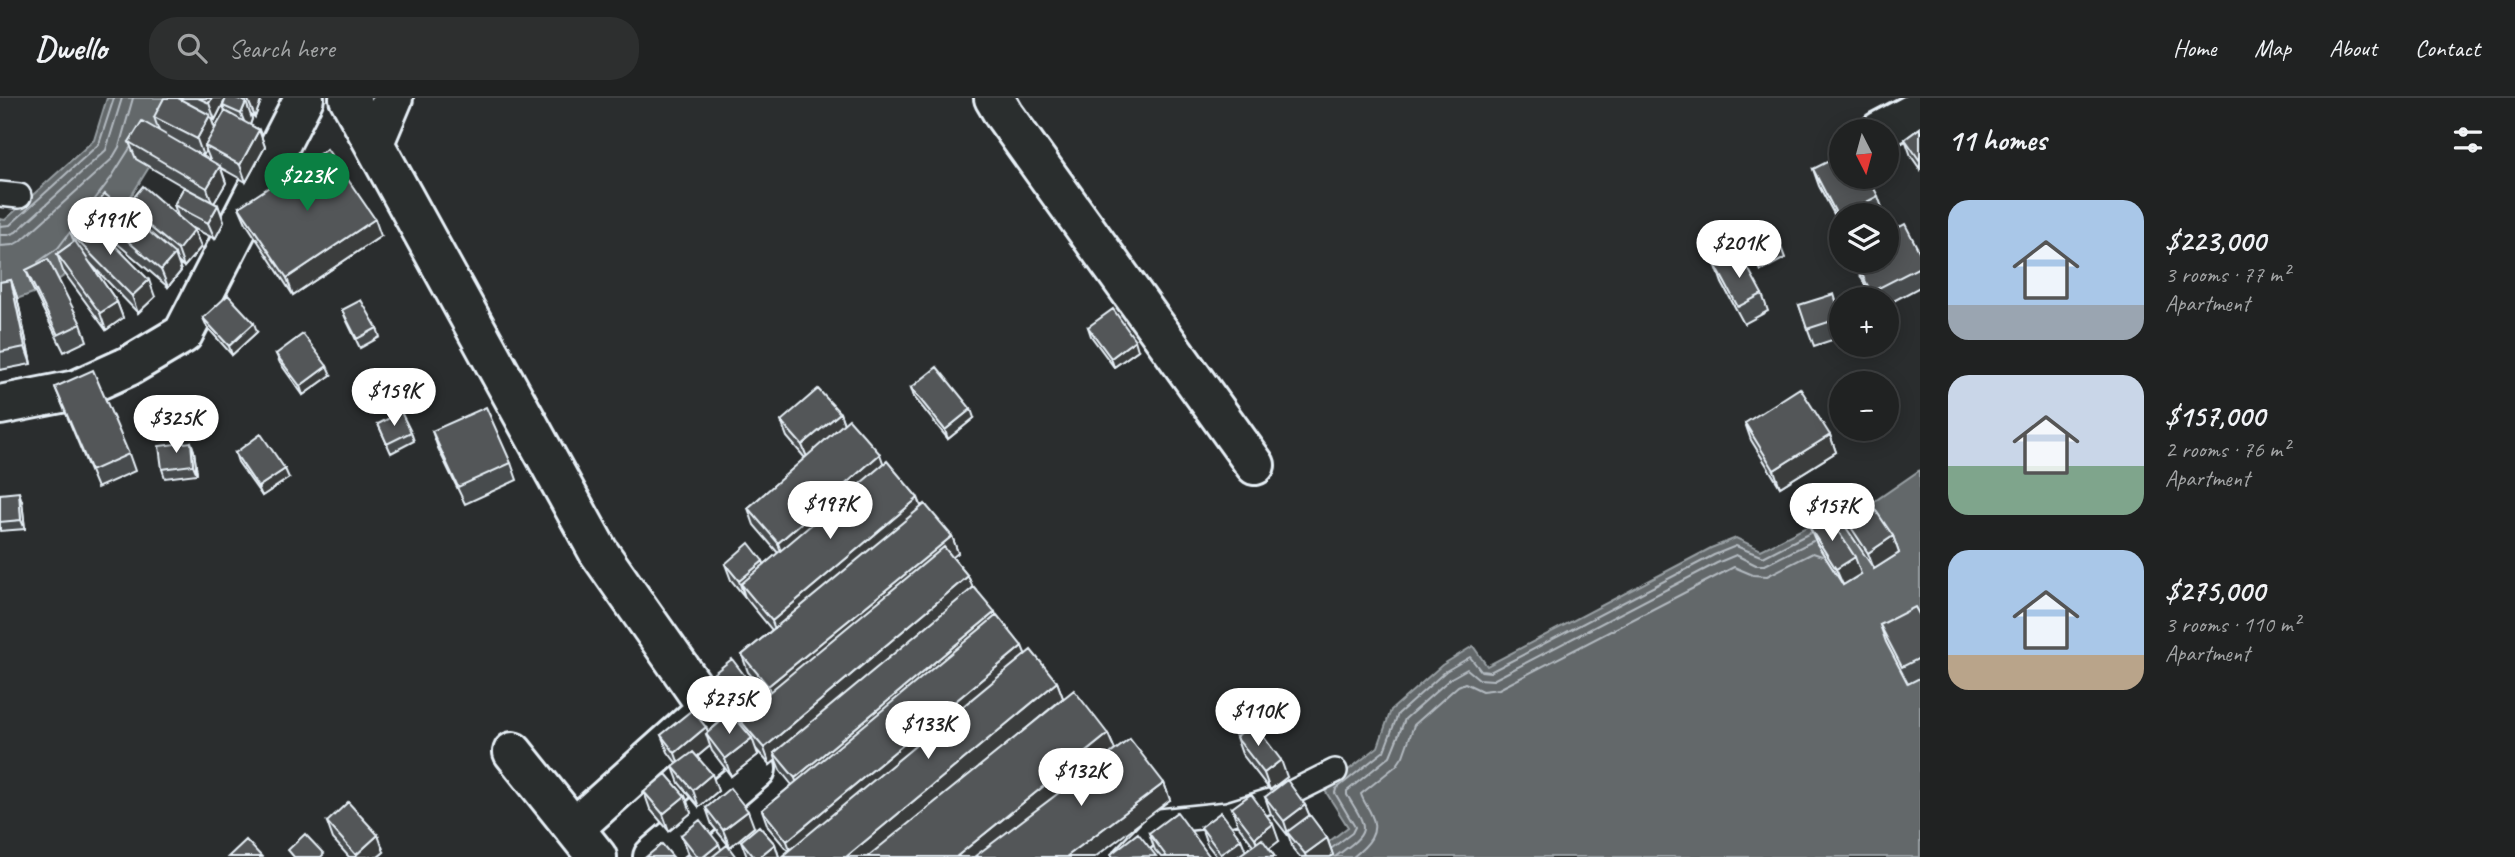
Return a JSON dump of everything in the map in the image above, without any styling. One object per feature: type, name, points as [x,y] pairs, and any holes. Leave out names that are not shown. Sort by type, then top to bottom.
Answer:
[{"type":"street","points":[[0,405],[76,390],[129,366],[183,334],[304,98]]},
{"type":"street","points":[[349,98],[598,551],[708,708],[755,769],[653,857]]},
{"type":"street","points":[[374,143],[393,98]]},
{"type":"street","points":[[994,98],[1255,465]]},
{"type":"street","points":[[1899,121],[1920,110]]},
{"type":"street","points":[[513,752],[585,842],[708,708]]},
{"type":"lane","points":[[1125,857],[1160,821],[1228,814],[1283,797],[1335,771]]},
{"type":"water","points":[[107,98],[183,98],[174,127],[133,193],[76,268],[44,289],[0,305],[0,219],[5,220],[94,140]]},
{"type":"water","points":[[1920,470],[1920,857],[1309,857],[1348,827],[1324,789],[1378,747],[1391,710],[1442,665],[1473,646],[1487,666],[1711,548],[1736,538],[1761,550],[1822,519],[1830,532]]},
{"type":"building","points":[[164,98],[178,98],[210,115],[197,139],[154,117]]},
{"type":"building","points":[[198,98],[212,98],[209,103]]},
{"type":"building","points":[[226,98],[246,102],[241,114],[223,106]]},
{"type":"building","points":[[225,111],[259,130],[240,165],[205,146]]},
{"type":"building","points":[[142,121],[220,166],[207,188],[129,142]]},
{"type":"building","points":[[1920,128],[1920,161],[1905,139]]},
{"type":"building","points":[[327,149],[375,219],[287,278],[239,207]]},
{"type":"building","points":[[1829,161],[1829,189],[1874,189],[1878,196],[1865,203],[1831,203],[1813,169]]},
{"type":"building","points":[[143,186],[194,230],[178,250],[126,207]]},
{"type":"building","points":[[184,187],[218,205],[208,223],[174,205]]},
{"type":"building","points":[[105,194],[175,254],[161,270],[92,210]]},
{"type":"building","points":[[88,218],[149,280],[132,296],[71,234]]},
{"type":"building","points":[[1905,224],[1920,253],[1920,267],[1881,287],[1868,287],[1861,273],[1899,273],[1899,227]]},
{"type":"building","points":[[1769,225],[1779,242],[1755,255],[1746,238]]},
{"type":"building","points":[[75,241],[117,302],[100,313],[57,254]]},
{"type":"building","points":[[1740,253],[1762,294],[1738,307],[1716,266]]},
{"type":"building","points":[[48,259],[81,324],[58,335],[26,270]]},
{"type":"building","points":[[11,280],[25,347],[0,352],[0,282]]},
{"type":"building","points":[[228,295],[254,323],[229,346],[203,318]]},
{"type":"building","points":[[1829,296],[1829,322],[1807,329],[1799,305]]},
{"type":"building","points":[[361,300],[377,328],[357,339],[342,310]]},
{"type":"building","points":[[1113,309],[1135,340],[1111,358],[1088,327]]},
{"type":"building","points":[[303,334],[327,366],[300,386],[276,354]]},
{"type":"building","points":[[937,367],[971,409],[945,430],[911,388]]},
{"type":"building","points":[[93,370],[129,454],[91,471],[55,387]]},
{"type":"building","points":[[1800,388],[1829,436],[1774,470],[1745,423]]},
{"type":"building","points":[[818,389],[840,413],[802,445],[781,421]]},
{"type":"building","points":[[486,407],[511,463],[458,487],[432,431]]},
{"type":"building","points":[[401,412],[411,432],[387,444],[378,424]]},
{"type":"building","points":[[849,419],[880,454],[778,543],[748,508]]},
{"type":"building","points":[[261,434],[285,469],[258,487],[235,453]]},
{"type":"building","points":[[191,442],[193,465],[162,469],[159,446]]},
{"type":"building","points":[[887,461],[918,498],[772,621],[741,584]]},
{"type":"building","points":[[1862,490],[1893,536],[1868,553],[1837,506]]},
{"type":"building","points":[[19,492],[21,520],[0,522],[0,494]]},
{"type":"building","points":[[925,504],[952,536],[768,686],[742,655]]},
{"type":"building","points":[[1828,516],[1855,557],[1836,569],[1810,528]]},
{"type":"building","points":[[749,543],[763,561],[739,581],[725,564]]},
{"type":"building","points":[[944,547],[968,576],[764,748],[738,718]]},
{"type":"building","points":[[974,587],[995,612],[795,778],[774,753]]},
{"type":"building","points":[[1915,607],[1920,616],[1920,658],[1902,667],[1880,625]]},
{"type":"building","points":[[997,615],[1022,646],[787,841],[762,810]]},
{"type":"building","points":[[1031,650],[1057,682],[846,857],[781,857]]},
{"type":"building","points":[[732,659],[754,688],[731,706],[708,678]]},
{"type":"building","points":[[1074,690],[1108,734],[956,857],[867,857]]},
{"type":"building","points":[[692,710],[706,727],[675,753],[661,735]]},
{"type":"building","points":[[731,713],[752,738],[725,759],[706,734]]},
{"type":"building","points":[[1253,723],[1281,760],[1264,773],[1236,737]]},
{"type":"building","points":[[1130,739],[1164,783],[1066,857],[974,857]]},
{"type":"building","points":[[693,752],[712,774],[693,790],[673,767]]},
{"type":"building","points":[[666,774],[685,796],[663,814],[644,792]]},
{"type":"building","points":[[1287,780],[1305,805],[1284,821],[1265,797]]},
{"type":"building","points":[[730,788],[748,811],[723,830],[706,808]]},
{"type":"building","points":[[1251,794],[1273,824],[1255,838],[1232,808]]},
{"type":"building","points":[[348,802],[378,835],[356,855],[327,822]]},
{"type":"building","points":[[1177,812],[1210,857],[1167,857],[1149,833]]},
{"type":"building","points":[[1221,812],[1241,839],[1221,854],[1201,827]]},
{"type":"building","points":[[1310,815],[1327,838],[1305,854],[1287,832]]},
{"type":"building","points":[[700,820],[719,844],[703,857],[698,857],[681,835]]},
{"type":"building","points":[[759,826],[775,844],[759,857],[754,857],[741,841]]},
{"type":"building","points":[[1138,833],[1156,856],[1113,857],[1111,854]]},
{"type":"building","points":[[305,834],[324,854],[321,857],[294,857],[288,850]]},
{"type":"building","points":[[1262,839],[1275,857],[1237,857]]},
{"type":"building","points":[[246,840],[262,857],[228,857]]},
{"type":"building","points":[[662,844],[673,857],[646,857]]},
{"type":"building","points":[[727,845],[736,857],[712,857]]}]
